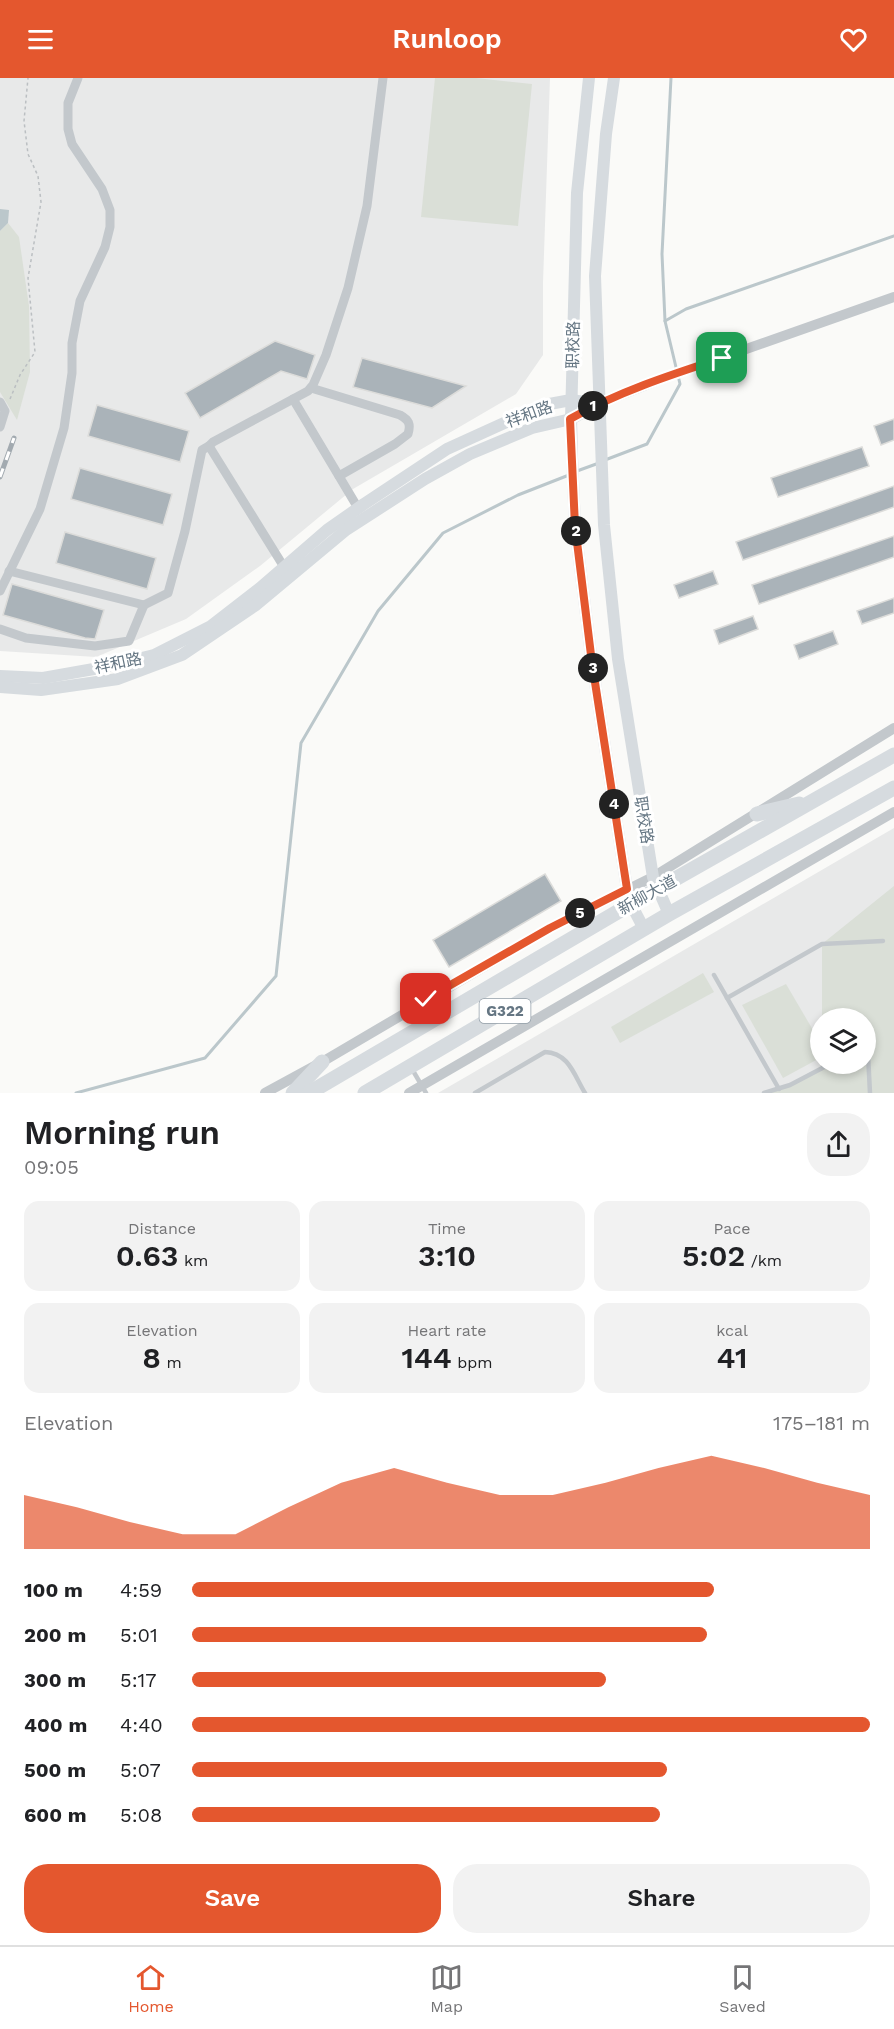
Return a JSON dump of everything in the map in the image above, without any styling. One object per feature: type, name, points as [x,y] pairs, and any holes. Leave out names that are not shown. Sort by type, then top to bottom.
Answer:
[{"type":"highway","name":"新柳大道","points":[[309,1093],[631,904],[655,883],[817,800],[894,754]]},
{"type":"highway","name":"新柳大道","points":[[365,1093],[669,914],[894,788]]},
{"type":"highway","points":[[757,814],[817,800]]},
{"type":"highway","points":[[293,1093],[322,1062]]},
{"type":"main road","name":"职校路","points":[[589,78],[577,193],[570,419],[575,526],[592,663],[627,889],[631,904],[644,929]]},
{"type":"main road","name":"职校路","points":[[614,78],[605,145],[595,276],[604,525],[618,659],[655,883],[669,914]]},
{"type":"main road","name":"祥和路","points":[[0,676],[43,678],[105,667],[154,655],[211,626],[327,530],[447,449],[544,405],[571,400],[598,404]]},
{"type":"main road","name":"祥和路","points":[[0,687],[41,690],[118,679],[182,655],[256,605],[346,530],[425,479],[470,454],[532,428],[570,419],[598,404]]},
{"type":"street","points":[[0,591],[40,509],[64,428],[72,373],[72,343],[80,301],[105,247],[110,226],[110,210],[102,189],[72,144],[68,129],[68,104],[78,78]]},
{"type":"street","points":[[9,571],[144,605],[168,593],[185,531],[202,450],[311,388],[326,355],[350,278],[367,206],[383,78]]},
{"type":"street","points":[[598,404],[661,379],[894,297]]},
{"type":"street","points":[[311,388],[400,415],[407,419],[410,426],[408,434],[395,444],[339,476]]},
{"type":"street","points":[[293,399],[358,508]]},
{"type":"street","points":[[0,427],[3,406]]},
{"type":"street","points":[[209,447],[284,567]]},
{"type":"street","points":[[0,629],[26,638],[95,646],[129,641],[144,605]]},
{"type":"street","points":[[265,1093],[550,928],[627,889],[655,883],[757,814],[894,729]]},
{"type":"street","points":[[410,1093],[424,1089],[894,812]]},
{"type":"lane","points":[[728,998],[822,944],[883,941]]},
{"type":"lane","points":[[714,975],[779,1089]]},
{"type":"lane","points":[[475,1093],[545,1052],[555,1052],[565,1059],[585,1093]]},
{"type":"lane","points":[[411,1066],[424,1089]]},
{"type":"lane","points":[[764,1093],[790,1085],[811,1074]]},
{"type":"lane","points":[[869,1074],[870,1093]]},
{"type":"path","points":[[3,406],[35,352],[28,278],[42,202],[38,176],[28,154],[24,121],[28,78]]},
{"type":"shaded area","points":[[0,78],[550,78],[543,283],[543,355],[516,394],[353,489],[260,566],[186,619],[96,657],[0,651]]},
{"type":"shaded area","points":[[435,78],[476,78],[532,84],[518,226],[421,217]]},
{"type":"shaded area","points":[[0,209],[9,210],[8,223],[0,231]]},
{"type":"shaded area","points":[[8,223],[19,237],[29,306],[30,372],[17,420],[0,392],[0,231]]},
{"type":"shaded area","points":[[894,828],[894,1093],[438,1093]]},
{"type":"shaded area","points":[[894,886],[894,1093],[764,1093],[790,1085],[811,1074],[876,1074],[876,1008],[822,1008],[822,944]]},
{"type":"shaded area","points":[[703,973],[714,992],[620,1043],[611,1027]]},
{"type":"shaded area","points":[[786,984],[810,1025],[810,1063],[783,1078],[742,1005]]},
{"type":"building","points":[[275,341],[315,355],[307,379],[281,371],[200,418],[185,393]]},
{"type":"building","points":[[362,358],[466,386],[432,408],[353,387]]},
{"type":"building","points":[[97,405],[189,431],[180,462],[88,436]]},
{"type":"building","points":[[894,419],[894,440],[881,445],[874,426]]},
{"type":"building","points":[[862,447],[869,466],[778,497],[771,478]]},
{"type":"building","points":[[80,468],[172,494],[163,525],[71,499]]},
{"type":"building","points":[[894,486],[894,507],[743,560],[736,542]]},
{"type":"building","points":[[65,532],[156,558],[147,589],[56,563]]},
{"type":"building","points":[[894,536],[894,557],[759,604],[752,585]]},
{"type":"building","points":[[713,571],[718,584],[679,598],[674,585]]},
{"type":"building","points":[[12,584],[104,610],[95,639],[3,615]]},
{"type":"building","points":[[894,598],[894,613],[862,624],[857,611]]},
{"type":"building","points":[[753,616],[758,629],[719,644],[714,630]]},
{"type":"building","points":[[833,631],[838,644],[799,659],[794,645]]},
{"type":"building","points":[[545,874],[561,901],[449,967],[433,940]]},
{"type":"waterway","points":[[605,460],[647,444],[680,384],[665,321],[662,254],[671,78]]},
{"type":"waterway","points":[[665,321],[686,309],[894,236]]},
{"type":"waterway","points":[[577,471],[599,463]]},
{"type":"waterway","points":[[76,1093],[205,1058],[276,976],[301,743],[378,611],[443,533],[518,495],[569,475]]},
{"type":"railway","points":[[0,477],[14,438]]},
{"type":"route","points":[[426,999],[550,928],[627,889],[592,663],[575,526],[570,419],[598,404],[722,358]]}]
